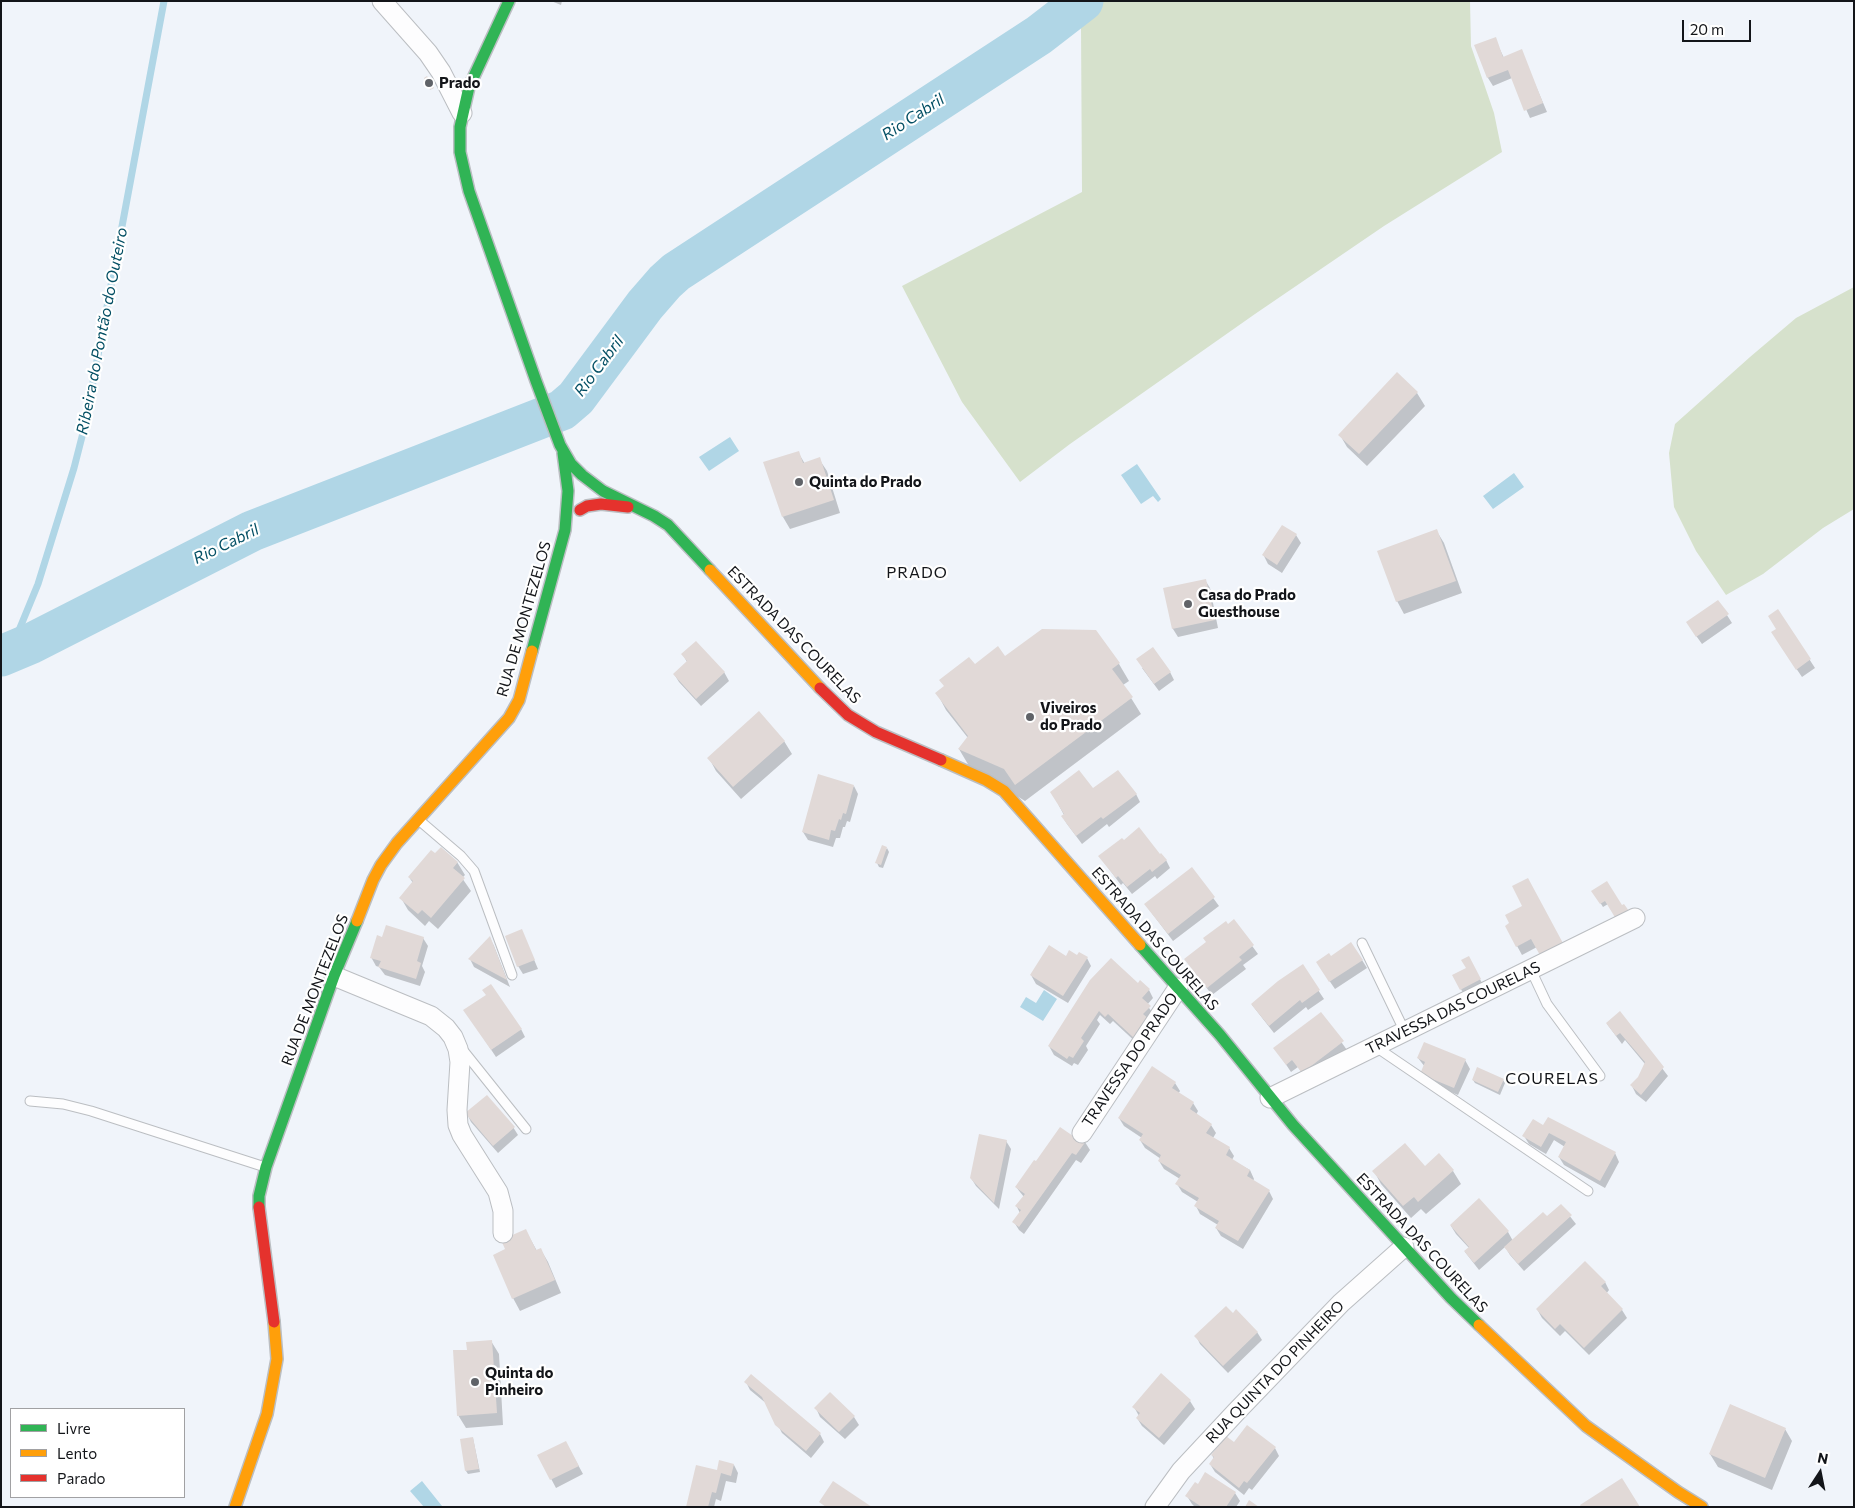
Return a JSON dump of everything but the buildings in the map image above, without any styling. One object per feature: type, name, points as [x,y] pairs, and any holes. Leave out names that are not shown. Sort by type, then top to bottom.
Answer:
[{"type":"main road","name":"ESTRADA DAS COURELAS","points":[[509,1],[474,74],[462,113],[460,146],[465,177],[536,381],[563,453],[574,468],[614,497],[661,520],[674,531],[848,715],[876,732],[986,780],[1004,791],[1232,1050],[1304,1138],[1475,1322],[1586,1426],[1670,1487],[1702,1507]]},
{"type":"main road","points":[[563,453],[567,476],[568,504],[565,530]]},
{"type":"main road","points":[[568,504],[576,488],[590,480]]},
{"type":"main road","points":[[565,530],[587,500],[590,480]]},
{"type":"main road","points":[[580,510],[587,506],[601,504],[638,509]]},
{"type":"main road","name":"RUA DE MONTEZELOS","points":[[235,1507],[267,1414],[276,1359],[276,1336],[259,1216],[259,1196],[266,1167],[334,976],[377,872],[390,851],[509,718],[519,700],[565,530]]},
{"type":"street","points":[[382,1],[431,57],[462,113]]},
{"type":"street","name":"TRAVESSA DAS COURELAS","points":[[1270,1098],[1635,918]]},
{"type":"street","points":[[334,976],[431,1016],[446,1028],[453,1037],[458,1049],[460,1062],[458,1125],[462,1135],[498,1192],[503,1211],[503,1233]]},
{"type":"street","name":"TRAVESSA DO PRADO","points":[[1082,1133],[1178,988]]},
{"type":"street","name":"RUA QUINTA DO PINHEIRO","points":[[1155,1507],[1181,1471],[1236,1412],[1341,1303],[1404,1247]]},
{"type":"lane","points":[[419,819],[461,856],[474,871],[512,975]]},
{"type":"lane","points":[[1362,943],[1405,1032]]},
{"type":"lane","points":[[1531,970],[1547,1004],[1600,1076]]},
{"type":"lane","points":[[453,1037],[526,1129]]},
{"type":"lane","points":[[1376,1047],[1588,1191]]},
{"type":"lane","points":[[30,1101],[63,1104],[91,1111],[266,1167]]},
{"type":"green space","points":[[1094,1],[1470,1],[1471,46],[1494,113],[1502,152],[1384,226],[1255,314],[1070,444],[1020,482],[962,402],[902,286],[1082,192],[1081,27]]},
{"type":"green space","points":[[1854,287],[1854,509],[1823,528],[1763,574],[1726,595],[1696,551],[1674,507],[1669,453],[1675,424],[1796,318]]},
{"type":"water","points":[[730,437],[739,451],[709,471],[699,457]]},
{"type":"water","points":[[1137,464],[1161,499],[1158,502],[1153,496],[1141,504],[1121,475]]},
{"type":"water","points":[[1514,473],[1524,487],[1493,509],[1483,496]]},
{"type":"water","points":[[1044,990],[1057,999],[1043,1021],[1020,1007],[1026,997],[1036,1003]]},
{"type":"water","points":[[422,1481],[441,1507],[424,1507],[410,1491]]},
{"type":"waterway","name":"Ribeira do Pontão do Outeiro","points":[[10,652],[38,584],[74,468],[85,425],[164,1]]},
{"type":"waterway","name":"Rio Cabril","points":[[1,656],[32,643],[252,531],[562,410],[576,398],[645,305],[676,272],[1039,35],[1083,1]]},
{"type":"traffic: fast","points":[[509,1],[469,87],[460,127],[460,152],[469,191],[536,381],[560,445],[571,464],[603,491],[668,525],[710,570]]},
{"type":"traffic: fast","points":[[532,651],[565,530],[568,491],[563,453]]},
{"type":"traffic: fast","points":[[259,1207],[259,1196],[266,1167],[334,976],[357,921]]},
{"type":"traffic: fast","points":[[1140,945],[1220,1035],[1293,1125],[1451,1298],[1479,1325]]},
{"type":"traffic: slow","points":[[710,570],[820,688]]},
{"type":"traffic: slow","points":[[357,921],[373,880],[397,843],[509,718],[519,700],[532,651]]},
{"type":"traffic: slow","points":[[941,760],[986,780],[1004,791],[1140,945]]},
{"type":"traffic: slow","points":[[235,1507],[267,1414],[277,1359],[274,1322]]},
{"type":"traffic: slow","points":[[1479,1325],[1586,1426],[1702,1507]]},
{"type":"traffic: jam","points":[[580,510],[587,506],[601,504],[628,507]]},
{"type":"traffic: jam","points":[[820,688],[848,715],[876,732],[941,760]]},
{"type":"traffic: jam","points":[[259,1207],[274,1322]]},
{"type":"place","name":"Prado","points":[[429,83]]},
{"type":"place","name":"Quinta do Prado","points":[[799,482]]},
{"type":"place","name":"Casa do Prado Guesthouse","points":[[1188,604]]},
{"type":"place","name":"Viveiros do Prado","points":[[1030,717]]},
{"type":"place","name":"Quinta do Pinheiro","points":[[475,1382]]},
{"type":"district","name":"PRADO","points":[[917,573]]},
{"type":"district","name":"COURELAS","points":[[1552,1079]]}]
